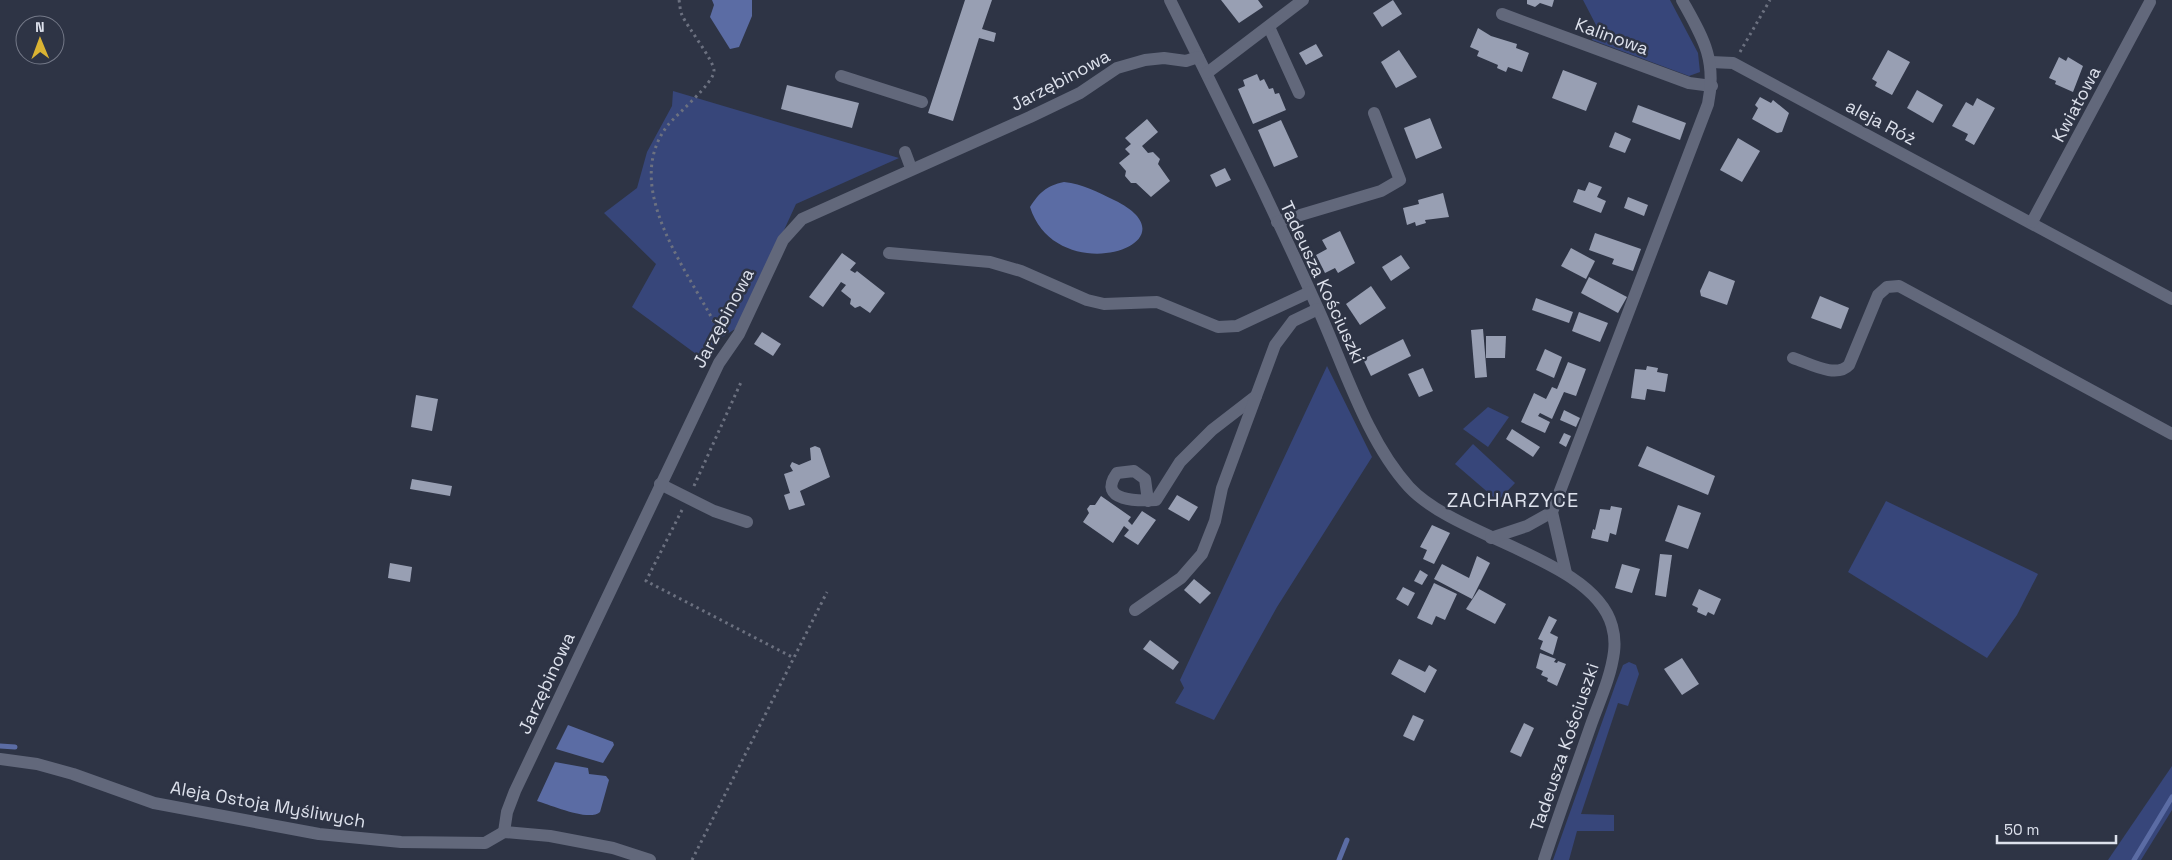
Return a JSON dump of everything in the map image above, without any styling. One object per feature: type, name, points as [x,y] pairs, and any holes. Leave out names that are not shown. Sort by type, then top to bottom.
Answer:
[{"type":"street","name":"Tadeusza Kościuszki","points":[[1170,0],[1207,73],[1318,309],[1376,440],[1393,467],[1410,488],[1448,518],[1566,574],[1584,586],[1601,605],[1612,625],[1614,652],[1606,683],[1544,860]]},
{"type":"street","points":[[1207,73],[1269,28],[1303,0]]},
{"type":"street","points":[[1566,574],[1552,512],[1708,104],[1712,86],[1711,62],[1705,42],[1682,0]]},
{"type":"street","name":"Kwiatowa","points":[[2032,222],[2150,2]]},
{"type":"street","name":"Kalinowa","points":[[1502,14],[1689,83],[1712,86]]},
{"type":"street","points":[[1269,28],[1299,93]]},
{"type":"street","name":"Jarzębinowa","points":[[504,832],[506,812],[515,791],[719,362],[739,334],[784,240],[802,219],[911,168],[968,145],[1072,97],[1117,68],[1145,60],[1164,58],[1186,61],[1198,57]]},
{"type":"street","name":"aleja Róż","points":[[1711,62],[1733,63],[2032,222],[2172,299]]},
{"type":"street","points":[[840,76],[922,102]]},
{"type":"street","points":[[1277,222],[1381,191],[1400,180],[1374,113]]},
{"type":"street","points":[[905,152],[911,168]]},
{"type":"street","points":[[889,253],[990,262],[1021,271],[1086,300],[1104,304],[1157,302],[1218,327],[1237,326],[1310,292]]},
{"type":"street","points":[[1793,358],[1836,372],[1844,371],[1849,365],[1878,294],[1887,287],[1899,286],[2172,434]]},
{"type":"street","points":[[1135,610],[1181,578],[1202,554],[1215,521],[1222,488],[1276,345],[1293,321],[1318,309]]},
{"type":"street","points":[[1148,501],[1156,500],[1180,462],[1212,430],[1256,396]]},
{"type":"street","points":[[660,484],[714,511],[747,522]]},
{"type":"street","points":[[1490,538],[1527,526],[1552,512]]},
{"type":"street","name":"Aleja Ostoja Myśliwych","points":[[0,758],[37,764],[73,774],[154,803],[319,834],[401,842],[485,843],[504,832]]},
{"type":"street","points":[[504,832],[550,836],[604,846],[650,860]]},
{"type":"path","points":[[679,0],[681,14],[714,68],[713,79],[676,115],[660,135],[652,156],[650,171],[653,199],[663,230],[708,309],[728,351]]},
{"type":"path","points":[[1733,63],[1770,0]]},
{"type":"path","points":[[742,380],[688,498],[646,581],[794,658]]},
{"type":"path","points":[[692,860],[827,592]]},
{"type":"shaded area","points":[[712,0],[752,0],[752,16],[739,47],[730,49],[710,17],[714,5]]},
{"type":"shaded area","points":[[1583,0],[1670,0],[1698,53],[1700,72],[1689,76],[1592,40],[1596,25]]},
{"type":"shaded area","points":[[673,91],[899,158],[796,204],[740,326],[719,339],[707,362],[632,307],[656,264],[604,213],[637,188],[647,152],[672,106]]},
{"type":"shaded area","points":[[1064,182],[1084,186],[1102,194],[1137,216],[1142,231],[1134,244],[1116,252],[1092,253],[1067,248],[1045,233],[1030,207],[1044,190],[1052,185]]},
{"type":"shaded area","points":[[1327,366],[1372,457],[1277,607],[1214,720],[1175,703],[1184,688],[1180,680]]},
{"type":"shaded area","points":[[1488,407],[1509,417],[1488,447],[1463,429]]},
{"type":"shaded area","points":[[1473,444],[1515,483],[1498,501],[1455,464]]},
{"type":"shaded area","points":[[1886,501],[2038,574],[2017,615],[1987,658],[1848,572]]},
{"type":"shaded area","points":[[1629,662],[1636,665],[1639,674],[1628,706],[1618,703],[1581,814],[1614,815],[1614,831],[1577,831],[1569,860],[1553,860],[1616,683],[1623,665]]},
{"type":"shaded area","points":[[568,725],[613,742],[614,745],[603,763],[556,749]]},
{"type":"shaded area","points":[[555,762],[588,768],[589,774],[606,776],[609,780],[600,812],[595,815],[579,814],[537,801]]},
{"type":"shaded area","points":[[2172,766],[2172,810],[2141,860],[2108,860]]},
{"type":"building","points":[[965,0],[992,0],[982,29],[996,33],[994,42],[979,38],[953,121],[928,113]]},
{"type":"building","points":[[1221,0],[1258,0],[1263,7],[1239,23]]},
{"type":"building","points":[[1393,0],[1402,14],[1382,27],[1373,13]]},
{"type":"building","points":[[1527,0],[1554,0],[1552,7],[1540,3],[1535,7],[1527,4]]},
{"type":"building","points":[[1478,28],[1491,36],[1517,44],[1516,48],[1529,53],[1522,72],[1508,67],[1506,72],[1497,68],[1498,65],[1477,56],[1479,51],[1470,47]]},
{"type":"building","points":[[1316,44],[1323,56],[1306,65],[1299,53]]},
{"type":"building","points":[[1399,50],[1417,77],[1396,88],[1381,62]]},
{"type":"building","points":[[1888,50],[1910,62],[1892,95],[1875,86],[1877,82],[1872,79]]},
{"type":"building","points":[[2059,57],[2066,61],[2068,57],[2083,66],[2073,92],[2055,84],[2056,81],[2049,78]]},
{"type":"building","points":[[1563,70],[1597,83],[1586,111],[1552,98]]},
{"type":"building","points":[[1257,74],[1260,81],[1264,79],[1269,89],[1273,88],[1275,94],[1279,93],[1286,110],[1253,124],[1238,89],[1245,86],[1243,80]]},
{"type":"building","points":[[787,85],[859,103],[852,128],[781,109]]},
{"type":"building","points":[[1917,90],[1943,105],[1933,123],[1907,108]]},
{"type":"building","points":[[1760,97],[1771,103],[1773,100],[1789,113],[1782,132],[1777,133],[1752,119],[1758,108],[1755,105]]},
{"type":"building","points":[[1977,98],[1995,108],[1974,145],[1965,140],[1968,134],[1952,126],[1966,102],[1973,106]]},
{"type":"building","points":[[1638,105],[1686,123],[1680,140],[1632,122]]},
{"type":"building","points":[[1430,118],[1442,148],[1416,159],[1404,128]]},
{"type":"building","points":[[1147,119],[1158,132],[1142,146],[1148,153],[1153,152],[1160,159],[1158,164],[1170,181],[1151,197],[1136,183],[1131,183],[1125,176],[1126,171],[1119,163],[1130,154],[1125,149],[1131,144],[1125,138]]},
{"type":"building","points":[[1281,120],[1298,157],[1274,167],[1258,130]]},
{"type":"building","points":[[1615,132],[1631,139],[1625,153],[1609,147]]},
{"type":"building","points":[[1738,138],[1760,151],[1742,182],[1720,170]]},
{"type":"building","points":[[1225,168],[1231,180],[1216,187],[1210,175]]},
{"type":"building","points":[[1589,182],[1602,187],[1597,197],[1606,201],[1601,213],[1573,202],[1578,189],[1585,191]]},
{"type":"building","points":[[1443,193],[1449,217],[1425,220],[1426,223],[1416,226],[1415,222],[1407,225],[1403,208],[1419,204],[1418,200]]},
{"type":"building","points":[[1628,197],[1648,205],[1644,216],[1624,208]]},
{"type":"building","points":[[1340,231],[1355,263],[1338,273],[1335,268],[1325,273],[1316,255],[1327,249],[1322,240]]},
{"type":"building","points":[[1595,233],[1641,249],[1633,271],[1612,264],[1614,259],[1589,250]]},
{"type":"building","points":[[1571,248],[1595,261],[1586,279],[1561,266]]},
{"type":"building","points":[[842,253],[856,263],[850,270],[855,273],[857,271],[885,293],[870,313],[860,306],[855,308],[850,304],[851,299],[841,291],[846,285],[841,282],[823,307],[809,297]]},
{"type":"building","points":[[1401,255],[1410,268],[1391,281],[1382,267]]},
{"type":"building","points":[[1709,271],[1735,281],[1727,305],[1701,296],[1700,291]]},
{"type":"building","points":[[1589,277],[1627,297],[1618,313],[1581,293]]},
{"type":"building","points":[[1371,286],[1386,308],[1360,325],[1346,304]]},
{"type":"building","points":[[1820,296],[1849,308],[1841,329],[1811,318]]},
{"type":"building","points":[[1536,298],[1573,312],[1569,323],[1532,310]]},
{"type":"building","points":[[1579,312],[1608,323],[1600,342],[1572,331]]},
{"type":"building","points":[[1483,329],[1487,377],[1475,378],[1471,330]]},
{"type":"building","points":[[762,332],[781,344],[773,356],[754,344]]},
{"type":"building","points":[[1486,336],[1506,336],[1505,358],[1486,358]]},
{"type":"building","points":[[1403,339],[1411,356],[1371,376],[1363,359]]},
{"type":"building","points":[[1545,349],[1562,357],[1554,378],[1536,370]]},
{"type":"building","points":[[1568,362],[1586,369],[1576,396],[1564,392],[1552,419],[1540,413],[1538,416],[1550,422],[1545,433],[1521,422],[1534,393],[1546,399],[1552,387],[1557,389]]},
{"type":"building","points":[[1647,366],[1658,368],[1657,372],[1668,374],[1665,392],[1647,389],[1645,400],[1631,398],[1635,369],[1646,370]]},
{"type":"building","points":[[1423,368],[1433,391],[1419,397],[1408,374]]},
{"type":"building","points":[[416,395],[438,399],[432,431],[411,427]]},
{"type":"building","points":[[1564,410],[1580,418],[1576,427],[1560,420]]},
{"type":"building","points":[[1512,429],[1540,447],[1533,457],[1506,439]]},
{"type":"building","points":[[1564,433],[1571,436],[1566,447],[1559,443]]},
{"type":"building","points":[[815,446],[820,448],[830,477],[800,491],[805,505],[789,510],[784,495],[790,493],[784,474],[793,471],[790,466],[792,462],[799,465],[811,460],[810,448]]},
{"type":"building","points":[[1647,446],[1715,476],[1708,495],[1638,466]]},
{"type":"building","points":[[412,479],[452,486],[450,496],[410,489]]},
{"type":"building","points":[[1177,495],[1198,507],[1189,521],[1168,509]]},
{"type":"building","points":[[1101,496],[1131,517],[1128,521],[1132,525],[1142,511],[1156,520],[1138,545],[1124,536],[1129,530],[1124,526],[1113,543],[1083,522],[1089,513],[1087,509],[1090,505],[1095,505]]},
{"type":"building","points":[[1678,505],[1701,513],[1688,549],[1665,541]]},
{"type":"building","points":[[1611,506],[1622,508],[1616,535],[1610,533],[1608,542],[1591,538],[1600,509],[1610,510]]},
{"type":"building","points":[[1432,525],[1450,533],[1434,564],[1423,559],[1427,550],[1420,547]]},
{"type":"building","points":[[1660,554],[1672,555],[1666,597],[1655,595]]},
{"type":"building","points":[[1477,556],[1490,563],[1472,599],[1434,579],[1442,564],[1469,578]]},
{"type":"building","points":[[390,563],[412,567],[410,582],[388,578]]},
{"type":"building","points":[[1622,564],[1640,569],[1632,593],[1615,588]]},
{"type":"building","points":[[1420,570],[1428,575],[1422,585],[1414,581]]},
{"type":"building","points":[[1194,579],[1211,593],[1200,604],[1184,590]]},
{"type":"building","points":[[1434,583],[1457,594],[1445,620],[1436,616],[1432,625],[1417,618]]},
{"type":"building","points":[[1403,587],[1415,593],[1408,606],[1396,599]]},
{"type":"building","points":[[1479,589],[1506,604],[1495,624],[1466,609]]},
{"type":"building","points":[[1699,589],[1721,599],[1714,615],[1708,612],[1706,616],[1697,612],[1698,608],[1692,605]]},
{"type":"building","points":[[1549,616],[1557,620],[1550,633],[1558,637],[1553,655],[1540,649],[1543,641],[1538,639]]},
{"type":"building","points":[[1150,640],[1179,662],[1173,670],[1143,649]]},
{"type":"building","points":[[1540,653],[1556,659],[1554,662],[1557,663],[1558,661],[1566,664],[1557,686],[1547,681],[1548,678],[1541,675],[1543,671],[1536,668]]},
{"type":"building","points":[[1682,658],[1699,684],[1682,695],[1664,669]]},
{"type":"building","points":[[1399,659],[1425,672],[1429,665],[1437,670],[1425,693],[1391,674]]},
{"type":"building","points":[[1413,715],[1424,720],[1414,741],[1403,736]]},
{"type":"building","points":[[1524,723],[1534,728],[1521,757],[1510,752]]},
{"type":"waterway","points":[[0,746],[15,747]]},
{"type":"waterway","points":[[2134,860],[2172,797]]},
{"type":"waterway","points":[[1339,860],[1347,840]]},
{"type":"district","name":"ZACHARZYCE","points":[[1513,500]]}]
